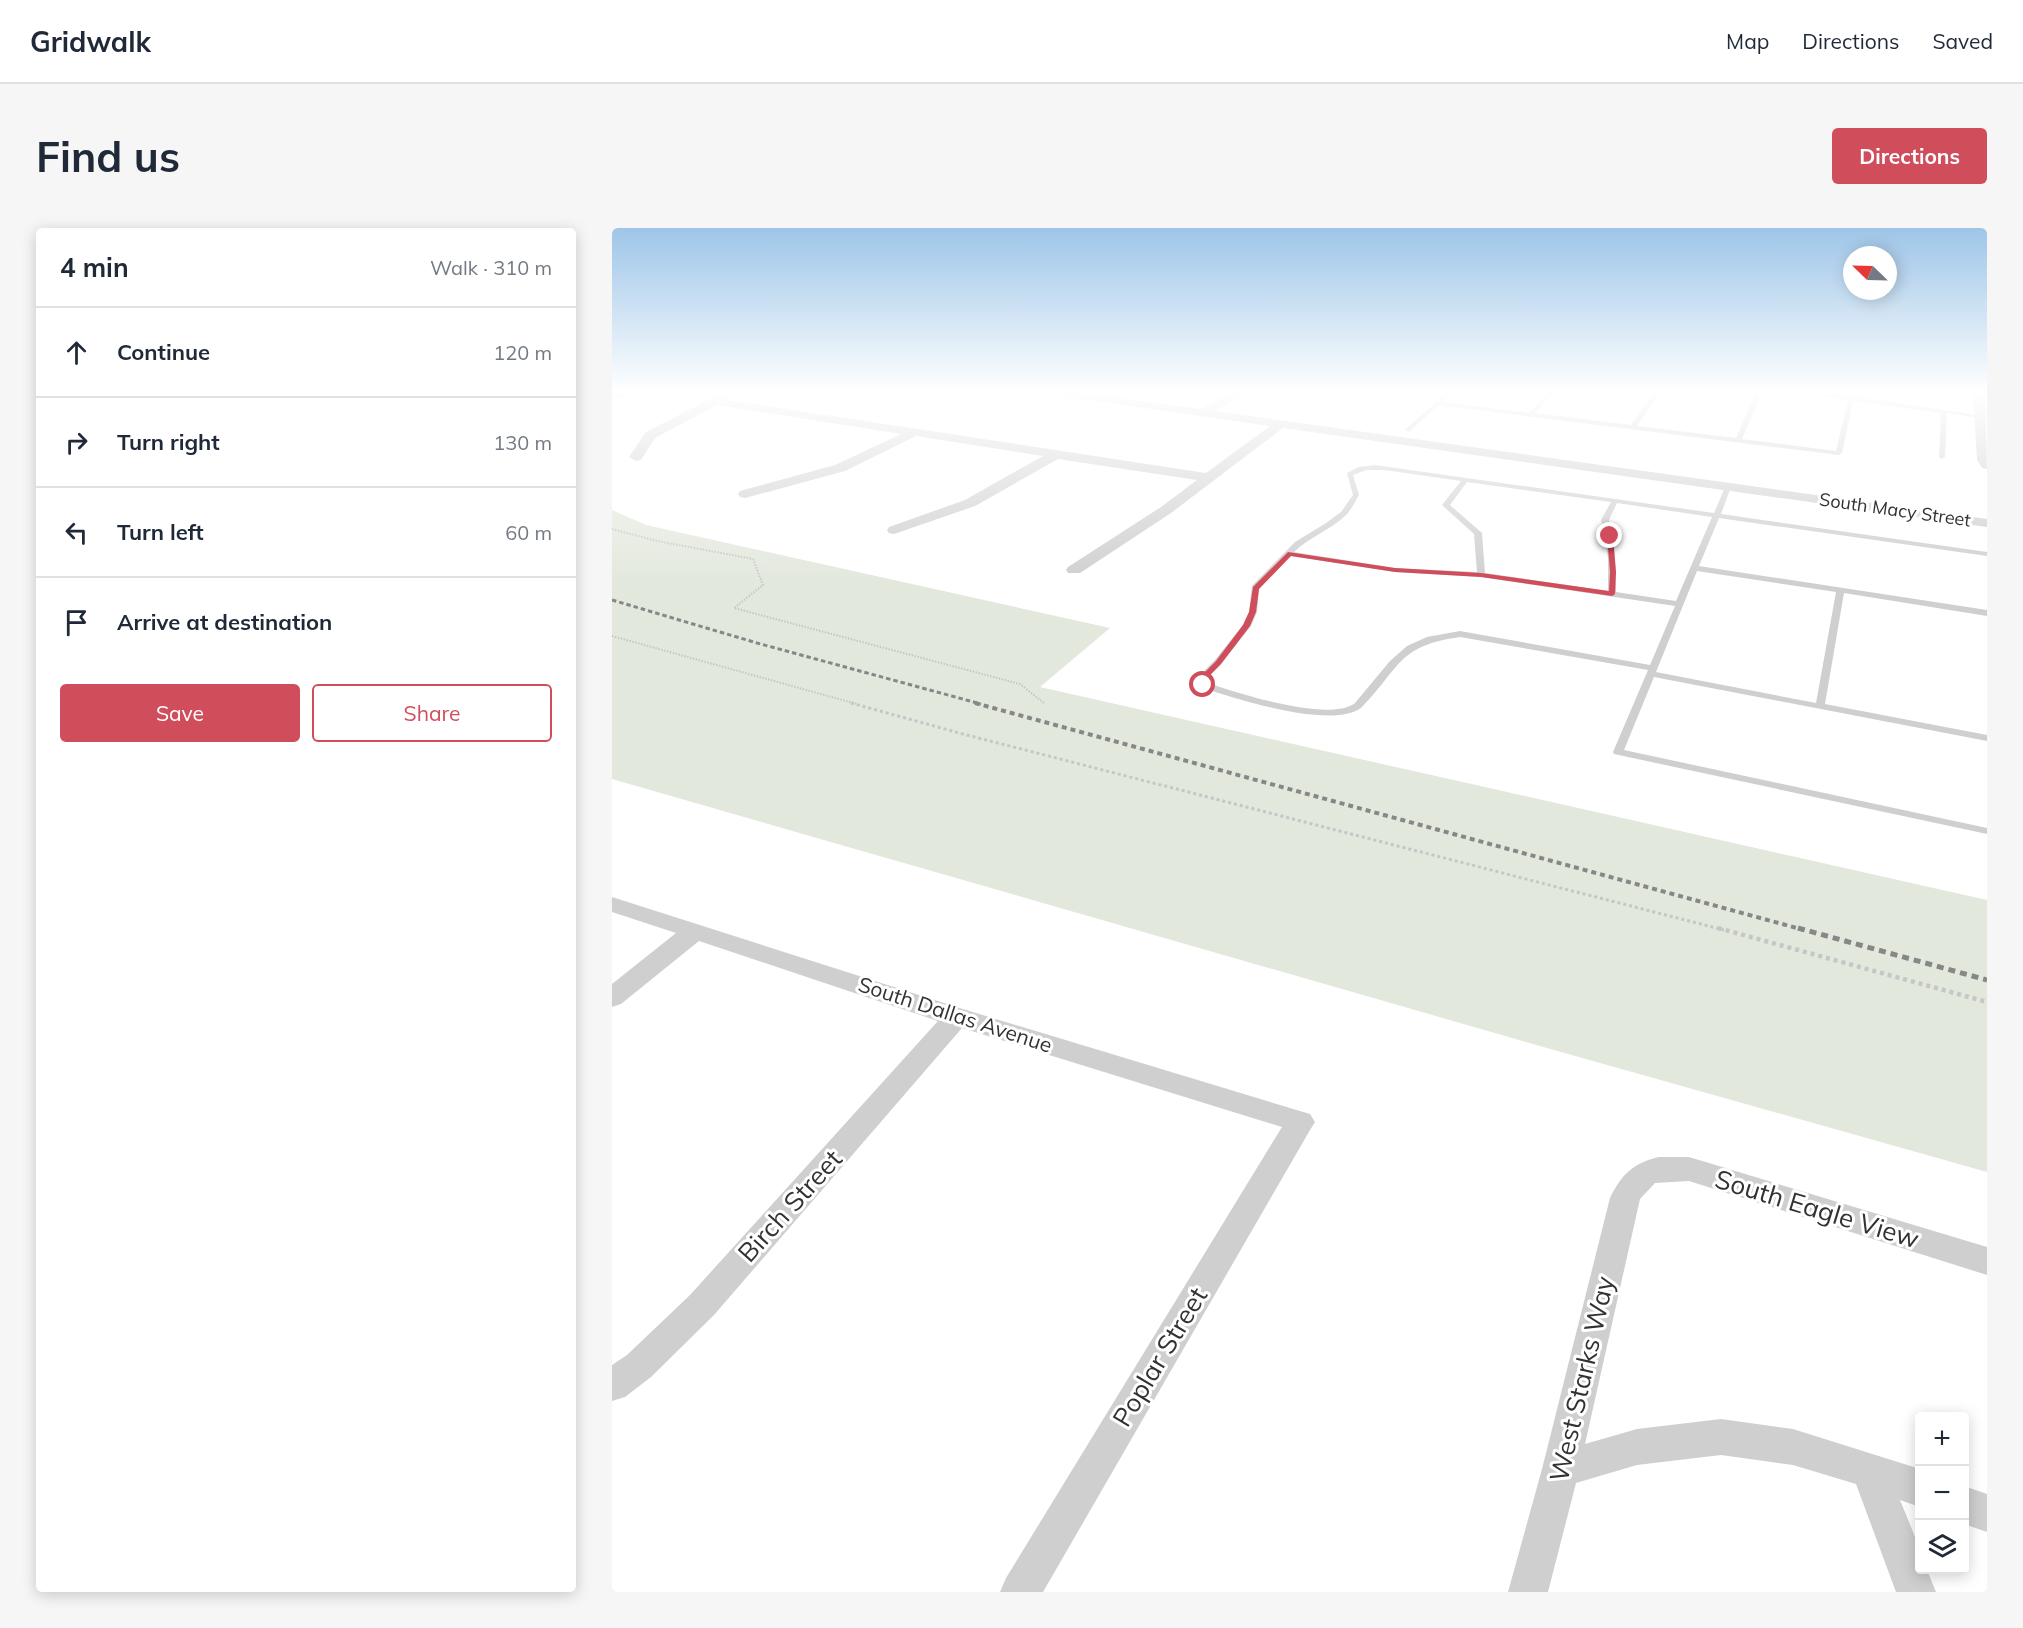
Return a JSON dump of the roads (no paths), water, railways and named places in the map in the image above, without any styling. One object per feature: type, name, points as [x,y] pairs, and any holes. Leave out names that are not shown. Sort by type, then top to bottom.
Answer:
[{"type":"street","points":[[745,494],[840,468],[866,456]]},
{"type":"street","points":[[894,530],[970,503],[1054,456]]},
{"type":"street","points":[[1067,456],[1209,478]]},
{"type":"street","points":[[1074,570],[1166,510],[1239,456]]},
{"type":"street","name":"South Macy Street","points":[[1496,456],[1987,523]]},
{"type":"street","name":"South Dallas Avenue","points":[[612,904],[957,1017],[1300,1122]]},
{"type":"street","points":[[612,998],[695,931]]},
{"type":"street","name":"Birch Street","points":[[612,1385],[639,1366],[702,1305],[957,1017]]},
{"type":"street","name":"Poplar Street","points":[[1020,1592],[1300,1122]]},
{"type":"street","name":"South Eagle View","points":[[1646,1172],[1664,1168],[1689,1169],[1987,1261]]},
{"type":"street","name":"West Starks Way","points":[[1528,1592],[1561,1469],[1625,1198],[1633,1182],[1646,1172]]},
{"type":"street","points":[[1561,1469],[1637,1447],[1721,1437],[1792,1447],[1915,1486]]},
{"type":"street","points":[[1870,1470],[1916,1592]]},
{"type":"street","points":[[1969,1506],[1987,1513]]},
{"type":"lane","points":[[1987,554],[1466,479],[1366,467],[1349,474],[1356,495],[1344,513],[1298,544],[1256,588],[1247,626],[1203,677],[1203,685],[1228,693],[1322,713],[1343,713],[1352,710],[1362,702],[1400,654],[1407,649],[1430,638],[1460,634],[1987,738]]},
{"type":"lane","points":[[1466,479],[1446,506],[1478,533],[1481,575]]},
{"type":"lane","points":[[1728,488],[1618,752],[1987,831]]},
{"type":"lane","points":[[1612,594],[1610,536],[1605,520],[1615,501]]},
{"type":"lane","points":[[1290,554],[1395,570],[1481,575],[1679,604]]},
{"type":"lane","points":[[1694,568],[1987,613]]},
{"type":"lane","points":[[1820,706],[1840,591]]},
{"type":"railway","points":[[612,600],[757,643],[981,704]]},
{"type":"railway","points":[[975,703],[1804,930]]},
{"type":"railway","points":[[1798,928],[1987,980]]}]
